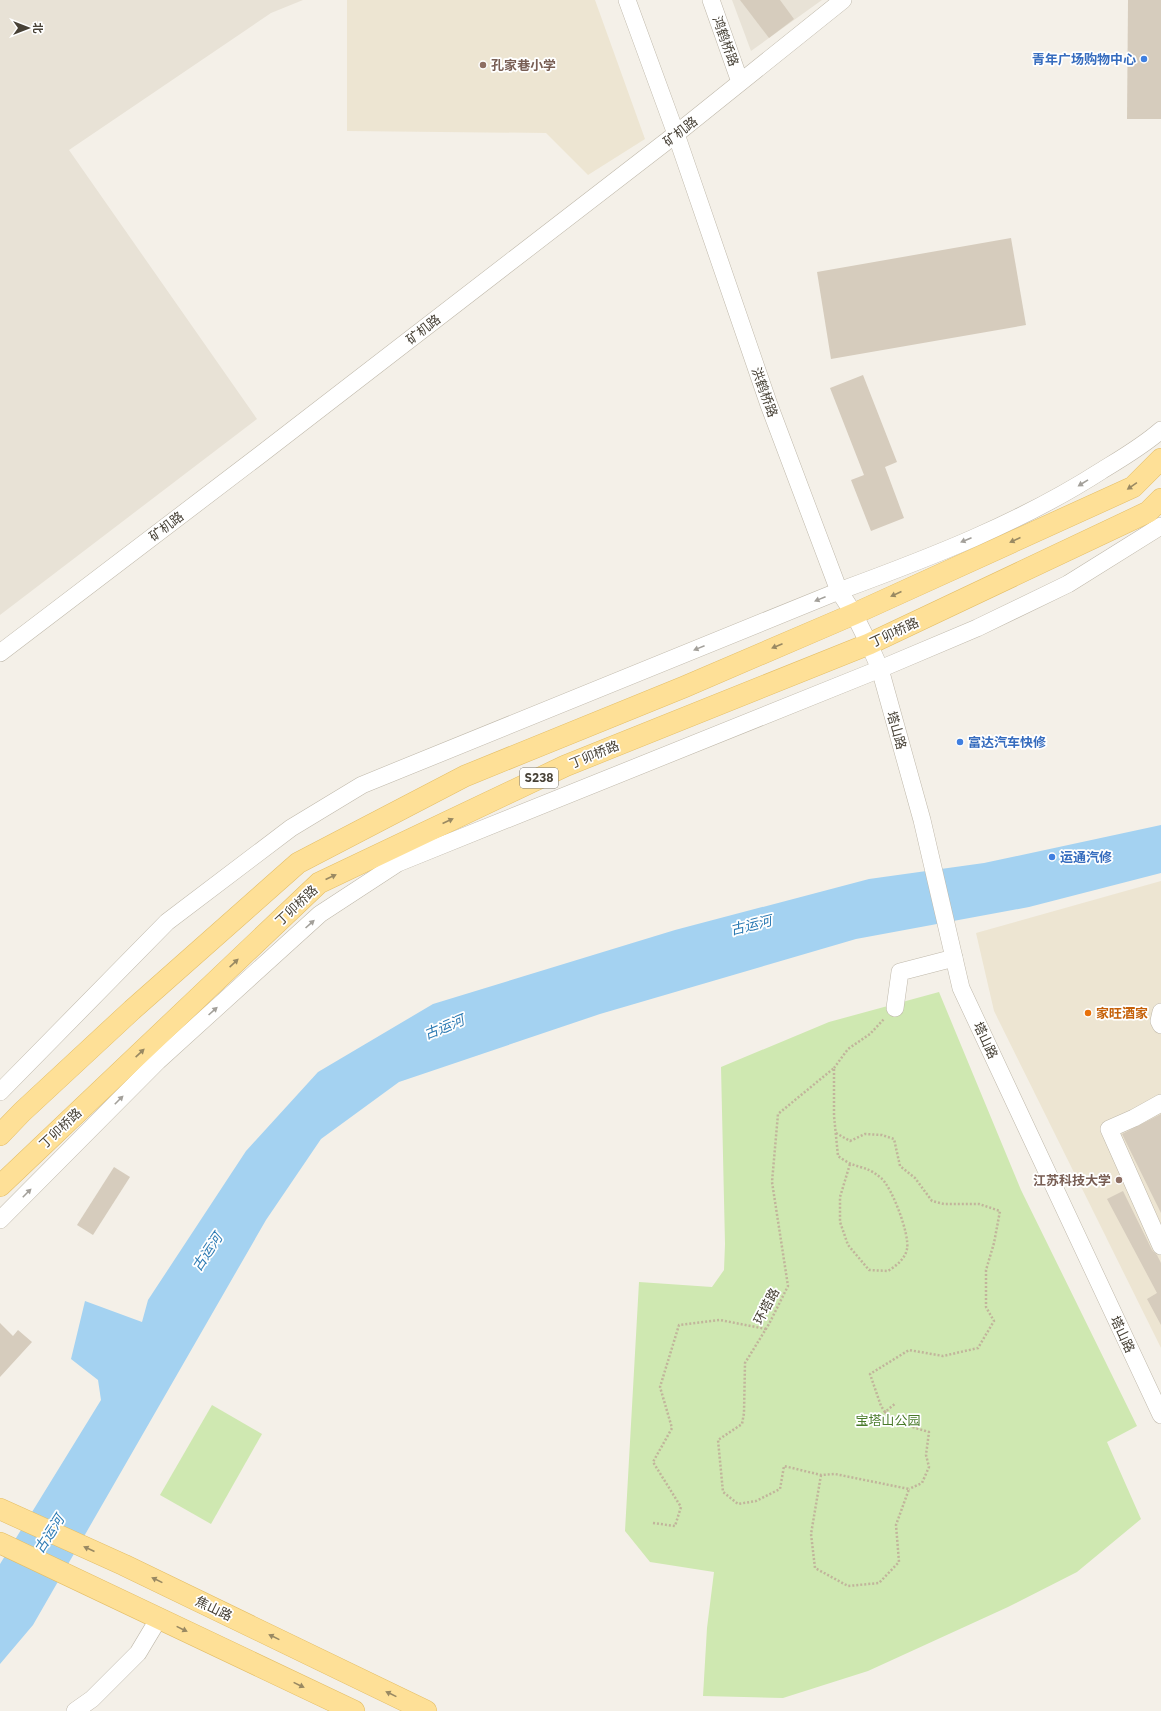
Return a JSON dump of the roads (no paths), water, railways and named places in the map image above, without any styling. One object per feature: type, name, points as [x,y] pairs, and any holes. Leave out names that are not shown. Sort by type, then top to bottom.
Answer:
[{"type":"main road","name":"S238","points":[[0,1135],[22,1112],[132,1010],[298,863],[465,776],[684,687],[854,614],[1133,487],[1161,460]]},
{"type":"main road","name":"丁卯桥路","points":[[0,1186],[319,883],[565,766],[869,644],[1148,512],[1161,499]]},
{"type":"main road","name":"焦山路","points":[[0,1509],[124,1565],[426,1711]]},
{"type":"main road","points":[[0,1543],[354,1711]]},
{"type":"street","name":"洪鹤桥路","points":[[627,0],[676,134],[769,405],[840,591],[854,614],[869,644]]},
{"type":"street","name":"鸿鹤桥路","points":[[711,0],[740,82]]},
{"type":"street","name":"矿机路","points":[[0,653],[260,455],[676,134],[843,0]]},
{"type":"street","points":[[0,1092],[167,922],[291,828],[362,785],[840,591],[900,569],[1018,518],[1069,492],[1147,443],[1161,430]]},
{"type":"street","points":[[0,1220],[158,1061],[314,920],[398,864],[880,669],[977,628],[1068,584],[1161,526]]},
{"type":"street","name":"塔山路","points":[[869,644],[880,669],[922,820],[961,988],[1161,1415]]},
{"type":"street","points":[[895,1008],[900,972],[954,958]]},
{"type":"street","points":[[1161,1012],[1159,1021],[1161,1025]]},
{"type":"street","points":[[1161,1103],[1134,1118],[1109,1129],[1161,1246]]},
{"type":"street","points":[[75,1711],[92,1698],[138,1653],[159,1618]]},
{"type":"water","name":"古运河","points":[[1161,825],[1161,873],[1029,907],[856,939],[600,1014],[399,1082],[321,1139],[266,1220],[33,1625],[0,1664],[0,1564],[101,1400],[98,1380],[71,1359],[85,1301],[142,1322],[148,1300],[246,1151],[318,1072],[433,1004],[675,930],[869,879],[984,863]]},
{"type":"place","name":"青年广场购物中心","points":[[1144,59]]},
{"type":"place","name":"孔家巷小学","points":[[483,65]]},
{"type":"place","name":"富达汽车快修","points":[[960,742]]},
{"type":"place","name":"运通汽修","points":[[1052,857]]},
{"type":"place","name":"家旺酒家","points":[[1088,1013]]},
{"type":"place","name":"江苏科技大学","points":[[1119,1180]]},
{"type":"park label","name":"宝塔山公园","points":[[888,1420]]}]
